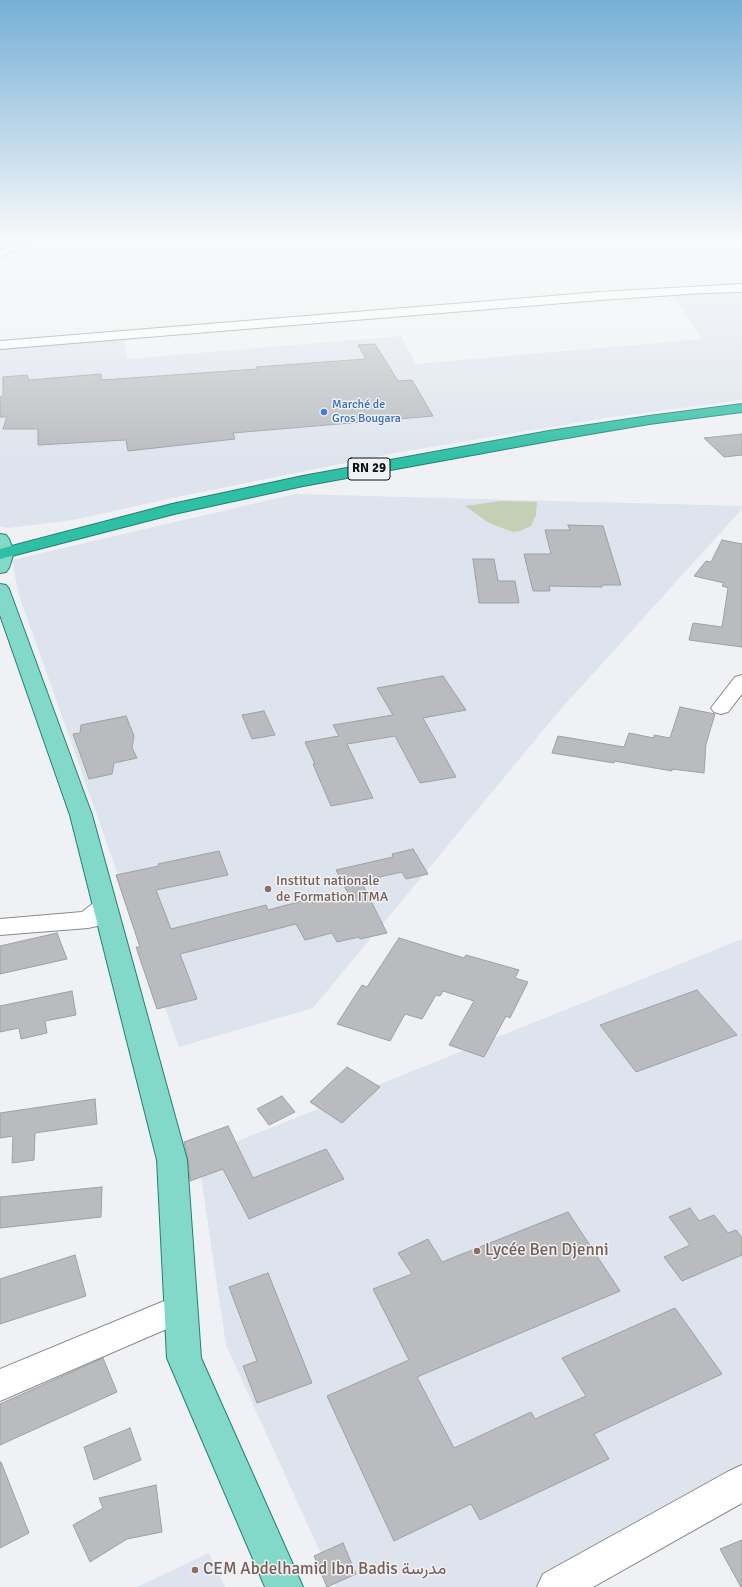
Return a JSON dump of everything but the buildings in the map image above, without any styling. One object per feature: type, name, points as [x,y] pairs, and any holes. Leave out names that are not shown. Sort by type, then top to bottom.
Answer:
[{"type":"highway","name":"RN 29","points":[[1,563],[72,520],[395,452],[591,420],[742,400]]},
{"type":"highway","name":"RN 29","points":[[1,563],[172,509],[303,481],[542,437],[641,421],[742,408]]},
{"type":"main road","points":[[1,563],[81,815],[172,1160],[184,1358],[284,1587]]},
{"type":"street","points":[[0,345],[379,314]]},
{"type":"street","points":[[720,708],[742,681]]},
{"type":"street","points":[[0,927],[88,920],[105,906]]},
{"type":"street","points":[[0,1385],[181,1308]]},
{"type":"street","points":[[556,1587],[742,1483]]},
{"type":"shaded area","name":"Marché de Gros Bougara","points":[[685,314],[742,314],[742,400],[605,418],[395,453],[182,496],[73,520],[8,528],[0,526],[0,345],[124,335],[127,359],[401,336],[416,364],[702,339]]},
{"type":"shaded area","name":"Institut nationale de Formation ITMA","points":[[295,494],[742,506],[742,509],[560,710],[313,1008],[179,1047],[18,592],[12,560]]},
{"type":"shaded area","name":"Lycée Ben Djenni","points":[[742,939],[742,1483],[556,1587],[336,1587],[226,1345],[198,1157]]},
{"type":"shaded area","name":"CEM Abdelhamid Ibn Badis مدرسة","points":[[209,1553],[225,1587],[137,1587]]},
{"type":"green space","points":[[501,501],[537,502],[536,515],[531,526],[520,531],[513,532],[489,523],[465,506]]},
{"type":"place","name":"Marché de Gros Bougara","points":[[324,412]]},
{"type":"place","name":"Institut nationale de Formation ITMA","points":[[268,889]]},
{"type":"place","name":"Lycée Ben Djenni","points":[[477,1251]]},
{"type":"place","name":"CEM Abdelhamid Ibn Badis مدرسة","points":[[195,1570]]}]
